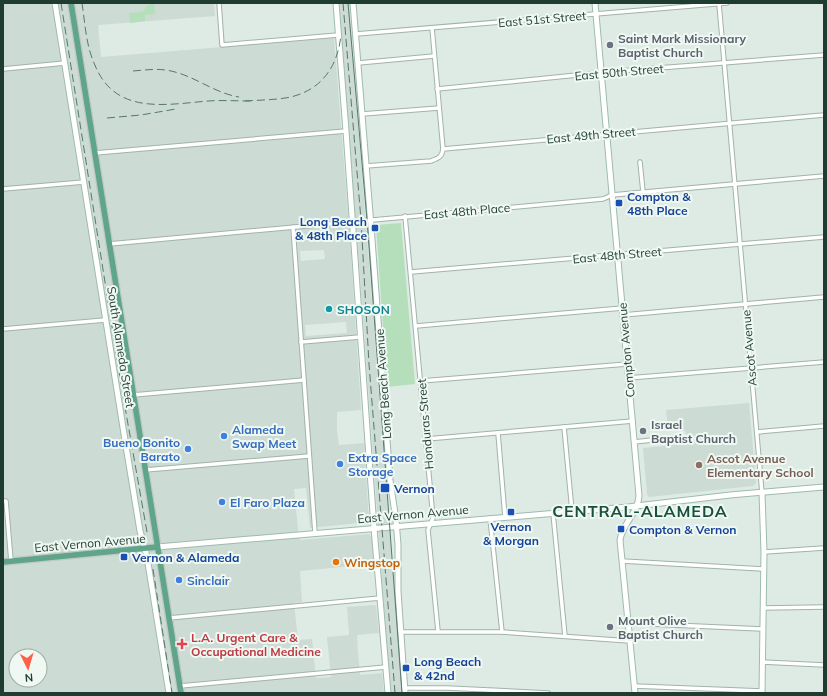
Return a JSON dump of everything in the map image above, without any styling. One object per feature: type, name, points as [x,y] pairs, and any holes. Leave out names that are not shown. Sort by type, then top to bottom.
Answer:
[{"type":"main road","name":"South Alameda Street","points":[[71,3],[181,693]]},
{"type":"main road","name":"East Vernon Avenue","points":[[3,562],[157,547]]},
{"type":"street","name":"South Alameda Street","points":[[55,3],[105,320],[169,693]]},
{"type":"street","points":[[219,3],[222,45],[338,35]]},
{"type":"street","name":"Long Beach Avenue","points":[[336,3],[374,528],[388,693]]},
{"type":"street","name":"Long Beach Avenue","points":[[353,3],[371,219],[390,480],[396,526],[405,691]]},
{"type":"street","name":"Compton Avenue","points":[[595,3],[639,496],[638,506],[620,538],[635,693]]},
{"type":"street","name":"East 51st Street","points":[[356,34],[727,3]]},
{"type":"street","name":"Ascot Avenue","points":[[719,4],[762,493],[764,552],[762,692]]},
{"type":"street","points":[[366,166],[432,162],[443,154],[432,28]]},
{"type":"street","name":"East 50th Street","points":[[437,89],[724,62],[824,55]]},
{"type":"street","points":[[358,63],[434,56]]},
{"type":"street","points":[[3,70],[65,63]]},
{"type":"street","points":[[362,114],[439,108]]},
{"type":"street","name":"East 49th Street","points":[[443,148],[824,115]]},
{"type":"street","points":[[95,153],[346,131]]},
{"type":"street","points":[[640,162],[643,192]]},
{"type":"street","name":"East 48th Place","points":[[109,244],[603,198],[612,195],[734,183],[824,176]]},
{"type":"street","points":[[3,189],[84,182]]},
{"type":"street","name":"Honduras Street","points":[[406,216],[433,518],[428,530],[438,631]]},
{"type":"street","points":[[293,227],[314,533]]},
{"type":"street","name":"East 48th Street","points":[[411,272],[824,237]]},
{"type":"street","points":[[623,316],[824,297]]},
{"type":"street","points":[[416,326],[623,308]]},
{"type":"street","points":[[3,329],[105,320]]},
{"type":"street","points":[[301,342],[360,337]]},
{"type":"street","points":[[628,378],[824,362]]},
{"type":"street","points":[[421,381],[627,364]]},
{"type":"street","points":[[133,395],[304,380]]},
{"type":"street","points":[[426,439],[633,421]]},
{"type":"street","points":[[757,432],[824,426]]},
{"type":"street","points":[[564,427],[572,511]]},
{"type":"street","points":[[498,433],[505,517]]},
{"type":"street","points":[[634,442],[680,437]]},
{"type":"street","points":[[145,470],[309,456]]},
{"type":"street","name":"East Vernon Avenue","points":[[157,547],[638,506],[824,487]]},
{"type":"street","points":[[4,501],[11,561]]},
{"type":"street","points":[[553,513],[565,636]]},
{"type":"street","points":[[490,518],[502,632]]},
{"type":"street","points":[[764,552],[824,548]]},
{"type":"street","points":[[622,561],[763,569]]},
{"type":"street","points":[[169,618],[380,598]]},
{"type":"street","points":[[762,608],[824,607]]},
{"type":"street","points":[[628,623],[762,629]]},
{"type":"street","points":[[401,632],[502,632],[630,641]]},
{"type":"street","points":[[762,662],[824,665]]},
{"type":"street","points":[[180,686],[386,667]]},
{"type":"street","points":[[634,686],[762,692]]},
{"type":"street","points":[[405,691],[447,688],[548,693]]},
{"type":"street","points":[[701,688],[701,693]]},
{"type":"shaded area","points":[[3,3],[214,3],[215,16],[98,25],[101,57],[334,38],[350,240],[361,410],[337,412],[337,431],[339,445],[364,443],[369,522],[310,528],[306,488],[294,489],[300,540],[369,534],[372,537],[374,564],[300,571],[302,602],[294,603],[298,640],[312,639],[316,678],[331,677],[327,637],[349,635],[347,607],[376,606],[379,633],[357,635],[360,675],[382,673],[384,693],[3,693]],"holes":[[[324,250],[325,259],[301,261],[300,251]],[[346,322],[347,333],[306,336],[305,325]]]},
{"type":"shaded area","points":[[338,3],[349,3],[402,693],[390,693],[361,288]]},
{"type":"shaded area","name":"Ascot Avenue Elementary School","points":[[749,403],[756,483],[753,486],[649,497],[647,494],[643,448],[683,444],[687,437],[685,431],[681,428],[668,430],[666,410]]},
{"type":"green space","points":[[154,3],[155,14],[145,15],[145,21],[130,23],[129,13],[143,12],[146,6]]},
{"type":"green space","points":[[401,223],[415,384],[387,387],[376,225]]},
{"type":"tram line","points":[[348,3],[367,220],[402,693]]},
{"type":"railway","points":[[61,3],[122,390],[147,532]]},
{"type":"railway","points":[[82,3],[86,34],[94,63],[103,80],[114,91],[127,99],[142,103],[157,104],[213,101],[251,101]]},
{"type":"railway","points":[[343,3],[361,220],[369,364],[395,693]]},
{"type":"railway","points":[[245,101],[291,97],[312,88],[320,82],[332,66],[341,35]]},
{"type":"railway","points":[[133,71],[157,69],[180,73],[221,92],[239,97]]},
{"type":"railway","points":[[107,118],[141,115],[176,109]]},
{"type":"railway","points":[[153,569],[172,693]]},
{"type":"place","name":"Saint Mark Missionary Baptist Church","points":[[610,45]]},
{"type":"place","name":"Compton & 48th Place","points":[[619,203]]},
{"type":"place","name":"Long Beach & 48th Place","points":[[375,228]]},
{"type":"place","name":"SHOSON","points":[[329,309]]},
{"type":"place","name":"Israel Baptist Church","points":[[643,431]]},
{"type":"place","name":"Alameda Swap Meet","points":[[224,436]]},
{"type":"place","name":"Bueno Bonito Barato","points":[[188,449]]},
{"type":"place","name":"Extra Space Storage","points":[[340,464]]},
{"type":"place","name":"Ascot Avenue Elementary School","points":[[699,465]]},
{"type":"place","name":"Vernon","points":[[385,488]]},
{"type":"place","name":"El Faro Plaza","points":[[222,502]]},
{"type":"place","name":"Vernon & Morgan","points":[[511,512]]},
{"type":"place","name":"Compton & Vernon","points":[[621,529]]},
{"type":"place","name":"Vernon & Alameda","points":[[124,557]]},
{"type":"place","name":"Wingstop","points":[[336,562]]},
{"type":"place","name":"Sinclair","points":[[179,580]]},
{"type":"place","name":"Mount Olive Baptist Church","points":[[610,627]]},
{"type":"place","name":"L.A. Urgent Care & Occupational Medicine","points":[[182,644]]},
{"type":"place","name":"Long Beach & 42nd","points":[[406,668]]},
{"type":"district","name":"CENTRAL-ALAMEDA","points":[[640,511]]}]
